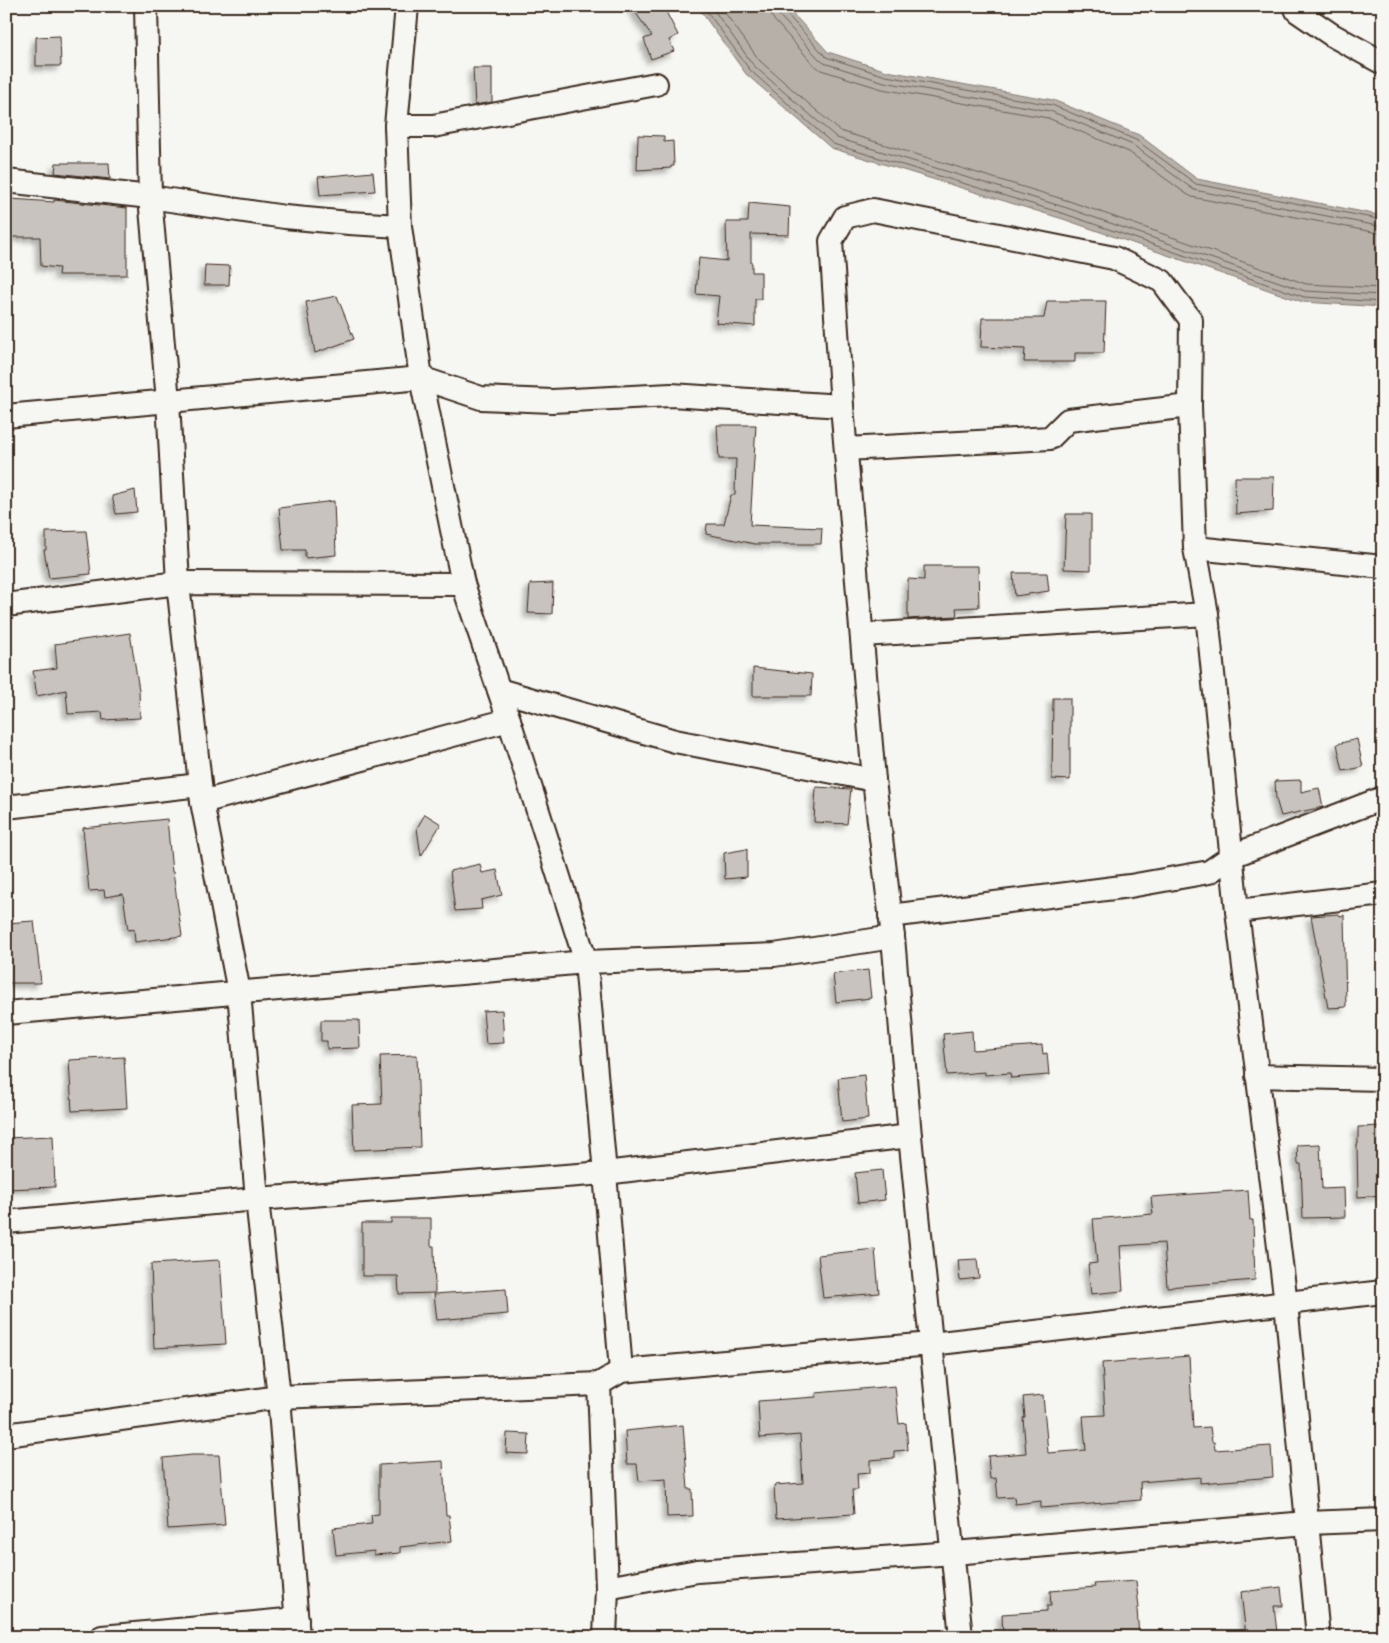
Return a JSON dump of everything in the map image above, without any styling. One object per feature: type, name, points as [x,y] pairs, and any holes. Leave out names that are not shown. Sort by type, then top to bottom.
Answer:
[{"type":"street","points":[[102,1637],[298,1628],[279,1397],[257,1199],[239,992],[201,794],[178,582],[168,401],[150,197],[146,6]]},
{"type":"street","points":[[407,6],[396,126],[400,226],[421,378],[463,584],[509,720],[586,962],[621,1372]]},
{"type":"street","points":[[1295,6],[1297,11],[1332,36],[1383,63]]},
{"type":"street","points":[[396,126],[433,126],[656,84]]},
{"type":"street","points":[[6,181],[150,197],[285,217],[400,226]]},
{"type":"street","points":[[962,1637],[910,1136],[891,927],[874,780],[842,406],[831,241],[845,217],[873,210],[1114,258],[1162,281],[1191,320],[1190,406],[1194,548],[1207,614],[1236,911],[1286,1303],[1318,1637]]},
{"type":"street","points":[[6,416],[421,378],[481,398],[552,401],[671,395],[842,406]]},
{"type":"street","points":[[846,449],[1050,438],[1068,420],[1190,406]]},
{"type":"street","points":[[1194,548],[1383,567]]},
{"type":"street","points":[[6,605],[178,582],[463,584]]},
{"type":"street","points":[[862,635],[1207,614]]},
{"type":"street","points":[[498,690],[675,741],[874,780]]},
{"type":"street","points":[[6,807],[201,794],[509,720]]},
{"type":"street","points":[[6,1013],[586,962],[774,955],[891,927],[1210,872],[1232,856],[1383,798]]},
{"type":"street","points":[[1236,911],[1383,894]]},
{"type":"street","points":[[1257,1076],[1383,1079]]},
{"type":"street","points":[[6,1222],[257,1199],[605,1172],[910,1136]]},
{"type":"street","points":[[6,1435],[279,1397],[599,1384],[621,1372],[931,1344],[1383,1292]]},
{"type":"street","points":[[599,1384],[607,1588],[605,1637]]},
{"type":"street","points":[[607,1588],[697,1571],[954,1553],[1307,1523],[1383,1520]]},
{"type":"water","points":[[697,6],[786,6],[828,52],[887,71],[1053,100],[1139,135],[1197,179],[1383,216],[1383,307],[1303,302],[1063,219],[831,148],[746,74]]},
{"type":"building","points":[[631,6],[663,6],[678,35],[669,40],[674,51],[651,59],[644,39],[652,36]]},
{"type":"building","points":[[60,36],[61,66],[36,66],[36,37]]},
{"type":"building","points":[[473,68],[492,68],[492,102],[475,105]]},
{"type":"building","points":[[638,135],[664,136],[664,142],[673,141],[674,166],[671,166],[671,168],[637,170]]},
{"type":"building","points":[[56,163],[109,163],[110,179],[55,173]]},
{"type":"building","points":[[373,172],[375,191],[320,195],[318,177]]},
{"type":"building","points":[[11,199],[54,202],[54,200],[127,208],[127,275],[58,275],[59,268],[41,266],[40,237],[11,237]]},
{"type":"building","points":[[749,203],[790,207],[789,235],[751,234],[752,272],[761,272],[761,299],[755,299],[755,326],[716,323],[719,296],[696,294],[699,258],[727,261],[726,222],[748,222]]},
{"type":"building","points":[[205,265],[230,266],[229,285],[204,285]]},
{"type":"building","points":[[337,296],[354,339],[315,353],[306,302]]},
{"type":"building","points":[[1047,301],[1106,301],[1104,353],[1075,353],[1075,362],[1024,362],[1025,349],[981,347],[982,318],[1044,318]]},
{"type":"building","points":[[717,425],[756,425],[750,525],[822,528],[821,544],[755,544],[706,534],[707,524],[724,524],[731,495],[735,495],[736,459],[719,459]]},
{"type":"building","points":[[1235,477],[1274,477],[1273,511],[1236,514]]},
{"type":"building","points":[[135,490],[137,512],[116,514],[112,496]]},
{"type":"building","points":[[334,501],[336,555],[305,558],[305,550],[283,550],[279,508]]},
{"type":"building","points":[[1066,514],[1091,514],[1091,570],[1064,569]]},
{"type":"building","points":[[86,531],[91,574],[49,578],[44,550],[46,550],[46,532]]},
{"type":"building","points":[[924,566],[978,566],[979,607],[956,608],[957,616],[908,619],[908,579],[924,580]]},
{"type":"building","points":[[1013,573],[1047,573],[1049,591],[1015,596]]},
{"type":"building","points":[[553,583],[552,614],[528,613],[530,584]]},
{"type":"building","points":[[130,633],[139,690],[140,718],[103,720],[102,712],[68,714],[66,690],[37,696],[33,671],[57,668],[55,644]]},
{"type":"building","points":[[753,668],[812,674],[811,696],[753,696]]},
{"type":"building","points":[[1053,698],[1070,698],[1070,780],[1052,779]]},
{"type":"building","points":[[1357,739],[1363,767],[1343,771],[1337,744]]},
{"type":"building","points":[[1301,780],[1301,792],[1319,788],[1323,807],[1281,816],[1276,799],[1275,781]]},
{"type":"building","points":[[816,787],[851,789],[847,824],[814,822]]},
{"type":"building","points":[[425,814],[441,824],[421,856],[417,828]]},
{"type":"building","points":[[167,819],[172,872],[182,936],[135,942],[134,929],[128,930],[123,894],[105,897],[104,890],[89,891],[83,828]]},
{"type":"building","points":[[747,849],[747,877],[725,879],[724,853]]},
{"type":"building","points":[[480,864],[482,873],[497,870],[502,895],[481,900],[482,909],[455,911],[450,871]]},
{"type":"building","points":[[1339,914],[1340,916],[1344,915],[1346,1007],[1328,1008],[1311,916]]},
{"type":"building","points":[[34,921],[41,983],[6,983],[6,923]]},
{"type":"building","points":[[868,970],[871,998],[836,1002],[833,974]]},
{"type":"building","points":[[502,1010],[504,1043],[486,1044],[483,1011]]},
{"type":"building","points":[[321,1020],[359,1020],[360,1048],[327,1049],[327,1041],[321,1041]]},
{"type":"building","points":[[972,1031],[973,1050],[1042,1045],[1043,1054],[1047,1053],[1049,1075],[1011,1078],[1010,1073],[985,1075],[985,1072],[947,1075],[943,1034]]},
{"type":"building","points":[[417,1055],[420,1147],[354,1150],[352,1105],[382,1104],[380,1056]]},
{"type":"building","points":[[124,1057],[127,1108],[72,1111],[69,1060]]},
{"type":"building","points":[[864,1075],[868,1119],[842,1122],[838,1078]]},
{"type":"building","points":[[1383,1126],[1383,1195],[1358,1197],[1358,1127]]},
{"type":"building","points":[[53,1136],[55,1187],[7,1189],[6,1138]]},
{"type":"building","points":[[1320,1144],[1322,1189],[1344,1188],[1345,1217],[1303,1218],[1301,1164],[1298,1164],[1297,1145]]},
{"type":"building","points":[[882,1170],[885,1200],[858,1203],[855,1173]]},
{"type":"building","points":[[1248,1190],[1250,1220],[1253,1220],[1255,1280],[1167,1287],[1164,1243],[1120,1246],[1123,1291],[1091,1294],[1088,1264],[1097,1263],[1093,1219],[1153,1214],[1151,1197]]},
{"type":"building","points":[[391,1218],[431,1218],[431,1246],[434,1246],[435,1293],[399,1294],[398,1276],[362,1276],[362,1223],[391,1223]]},
{"type":"building","points":[[875,1249],[879,1293],[823,1298],[818,1255]]},
{"type":"building","points":[[977,1259],[979,1278],[960,1280],[958,1260]]},
{"type":"building","points":[[220,1260],[226,1344],[154,1348],[151,1264]]},
{"type":"building","points":[[506,1289],[508,1314],[437,1320],[434,1294]]},
{"type":"building","points":[[1189,1356],[1193,1428],[1210,1427],[1215,1450],[1271,1446],[1273,1477],[1200,1483],[1200,1477],[1140,1482],[1141,1500],[1041,1508],[1041,1501],[1015,1504],[1014,1497],[998,1498],[996,1478],[990,1479],[988,1456],[1026,1453],[1023,1397],[1043,1395],[1048,1453],[1086,1450],[1083,1416],[1105,1415],[1102,1363]]},
{"type":"building","points":[[895,1386],[899,1424],[906,1423],[908,1450],[894,1451],[894,1458],[870,1460],[870,1473],[857,1474],[858,1490],[852,1490],[854,1514],[776,1519],[774,1485],[803,1483],[800,1435],[760,1438],[758,1401],[816,1397],[816,1393]]},
{"type":"building","points":[[683,1425],[688,1489],[692,1489],[693,1516],[667,1517],[666,1479],[639,1481],[637,1464],[627,1464],[625,1431]]},
{"type":"building","points":[[507,1433],[529,1434],[528,1454],[506,1453]]},
{"type":"building","points":[[219,1455],[225,1525],[168,1529],[163,1458]]},
{"type":"building","points":[[443,1461],[446,1515],[449,1515],[452,1541],[400,1547],[400,1553],[374,1555],[374,1551],[336,1555],[333,1528],[372,1524],[371,1515],[379,1514],[379,1465]]},
{"type":"building","points":[[1136,1581],[1139,1608],[1137,1609],[1139,1637],[1003,1637],[1002,1614],[1047,1611],[1047,1606],[1051,1606],[1050,1591],[1095,1587],[1094,1584]]},
{"type":"building","points":[[1281,1587],[1283,1606],[1274,1606],[1277,1632],[1246,1635],[1241,1592]]}]
